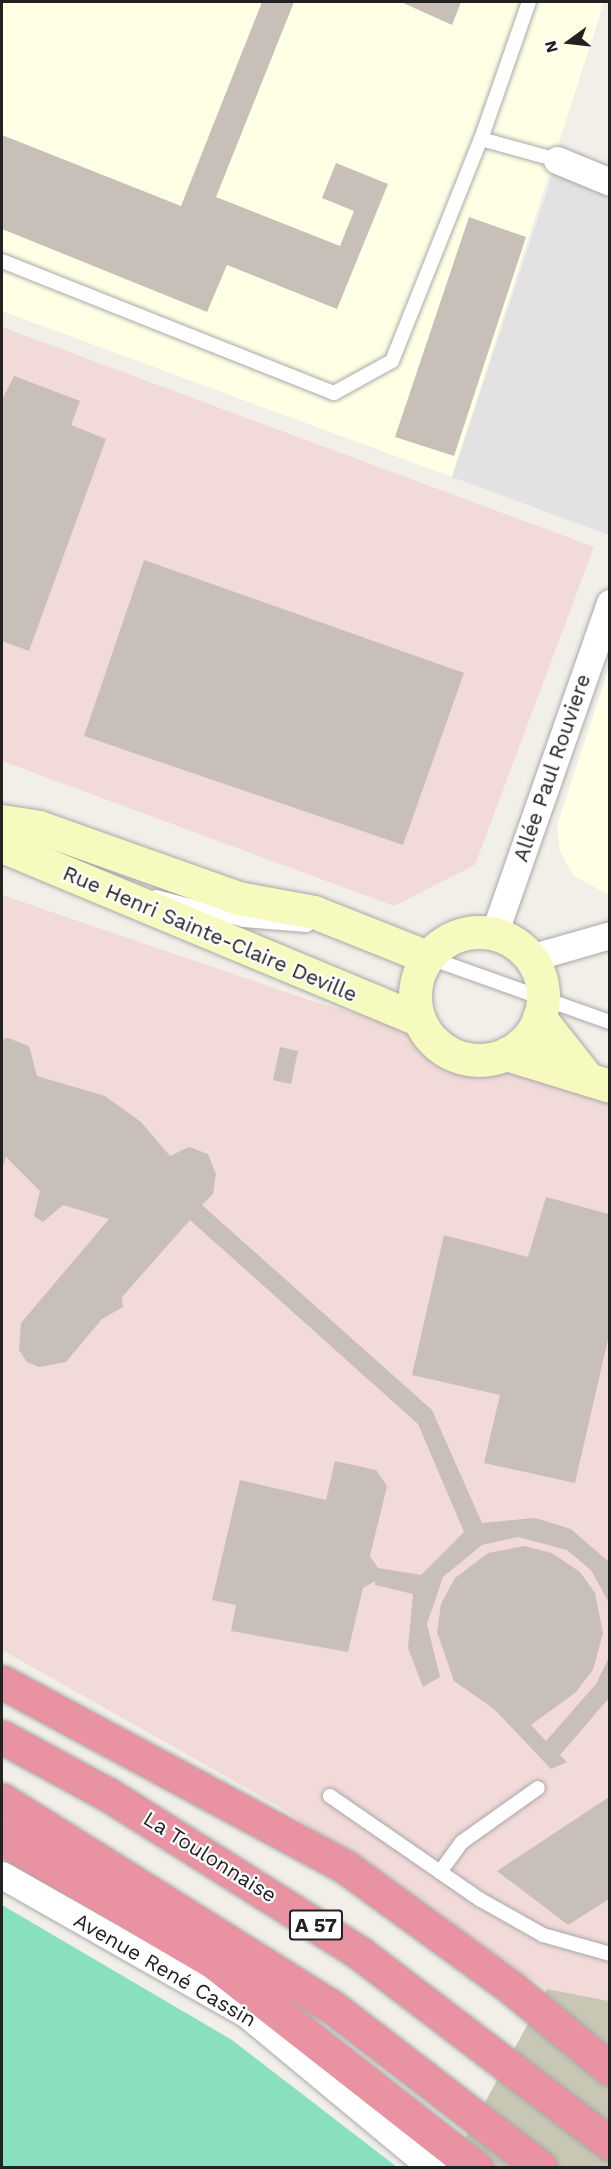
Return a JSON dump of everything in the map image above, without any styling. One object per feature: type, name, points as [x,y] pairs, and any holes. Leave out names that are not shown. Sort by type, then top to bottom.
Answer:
[{"type":"highway","points":[[2,1682],[347,1868],[512,1988],[609,2069]]},
{"type":"highway","name":"La Toulonnaise","points":[[2,1737],[109,1795],[362,1954],[609,2144]]},
{"type":"highway","name":"A 57","points":[[2,1800],[331,2006],[541,2168]]},
{"type":"highway","points":[[2,1838],[212,1961],[476,2168]]},
{"type":"main road","name":"Rue Henri Sainte-Claire Deville","points":[[2,821],[39,827],[238,898],[314,912],[427,957]]},
{"type":"main road","name":"Rue Henri Sainte-Claire Deville","points":[[2,846],[122,892],[419,1020]]},
{"type":"main road","points":[[464,933],[494,934],[530,958],[541,1009],[598,1082],[506,1054],[466,1059],[430,1038],[419,1020],[417,977],[427,957],[464,933]]},
{"type":"main road","points":[[506,1054],[531,1032],[541,1009]]},
{"type":"street","points":[[557,160],[609,182]]},
{"type":"street","name":"Allée Paul Rouviere","points":[[494,934],[609,603]]},
{"type":"street","points":[[530,958],[609,935]]},
{"type":"street","name":"Avenue René Cassin","points":[[2,1875],[248,2015],[432,2168]]},
{"type":"lane","points":[[2,261],[334,393],[392,361],[481,139],[529,2]]},
{"type":"lane","points":[[481,139],[557,160]]},
{"type":"lane","points":[[122,892],[181,900],[244,920],[328,929],[427,957],[541,1009],[609,1022]]},
{"type":"lane","points":[[440,1872],[462,1842],[538,1788]]},
{"type":"lane","points":[[330,1796],[440,1872],[543,1935],[609,1954]]},
{"type":"shaded area","points":[[2,2],[604,2],[452,477],[2,311]]},
{"type":"shaded area","points":[[557,160],[609,182],[609,535],[452,477]]},
{"type":"shaded area","points":[[2,327],[594,547],[475,865],[394,906],[2,761]]},
{"type":"shaded area","points":[[609,668],[610,895],[574,876],[560,852],[557,825]]},
{"type":"shaded area","points":[[2,895],[315,1002],[609,1083],[609,2001],[547,1989],[282,1808],[2,1650]]},
{"type":"shaded area","points":[[547,1989],[609,2001],[609,2167],[449,2168]]},
{"type":"green space","points":[[2,1905],[232,2040],[397,2167],[2,2167]]},
{"type":"building","points":[[262,2],[294,2],[216,197],[340,246],[354,211],[322,198],[336,163],[388,184],[337,309],[227,265],[207,312],[2,229],[2,135],[181,206]]},
{"type":"building","points":[[401,2],[461,2],[452,25]]},
{"type":"building","points":[[469,217],[526,237],[454,456],[395,437]]},
{"type":"building","points":[[14,376],[80,401],[71,425],[106,439],[29,651],[2,641],[2,400]]},
{"type":"building","points":[[144,560],[464,673],[403,845],[84,736]]},
{"type":"building","points":[[8,1038],[29,1046],[37,1076],[105,1096],[141,1122],[170,1156],[189,1147],[208,1154],[216,1174],[213,1194],[202,1205],[432,1410],[482,1523],[535,1518],[571,1529],[609,1562],[609,1603],[591,1570],[567,1550],[518,1537],[482,1545],[443,1577],[427,1624],[440,1677],[423,1687],[408,1648],[413,1594],[375,1585],[375,1581],[363,1588],[348,1652],[231,1631],[236,1605],[212,1600],[240,1480],[326,1500],[335,1461],[376,1470],[387,1486],[370,1556],[378,1568],[421,1575],[464,1532],[418,1424],[190,1220],[122,1297],[123,1307],[102,1319],[66,1362],[39,1367],[27,1362],[19,1350],[21,1323],[109,1219],[63,1205],[43,1222],[34,1216],[40,1191],[6,1157],[2,1168],[2,1039]]},
{"type":"building","points":[[280,1047],[298,1051],[291,1084],[273,1080]]},
{"type":"building","points":[[546,1197],[609,1214],[609,1335],[575,1483],[484,1463],[500,1395],[412,1375],[444,1235],[528,1257]]},
{"type":"building","points":[[524,1546],[552,1553],[580,1572],[595,1593],[603,1633],[593,1670],[575,1693],[531,1725],[546,1741],[596,1684],[609,1657],[609,1698],[560,1755],[567,1762],[551,1769],[494,1709],[454,1681],[437,1632],[441,1604],[455,1578],[488,1553]]},
{"type":"building","points":[[609,1797],[609,1899],[568,1925],[497,1871]]}]
